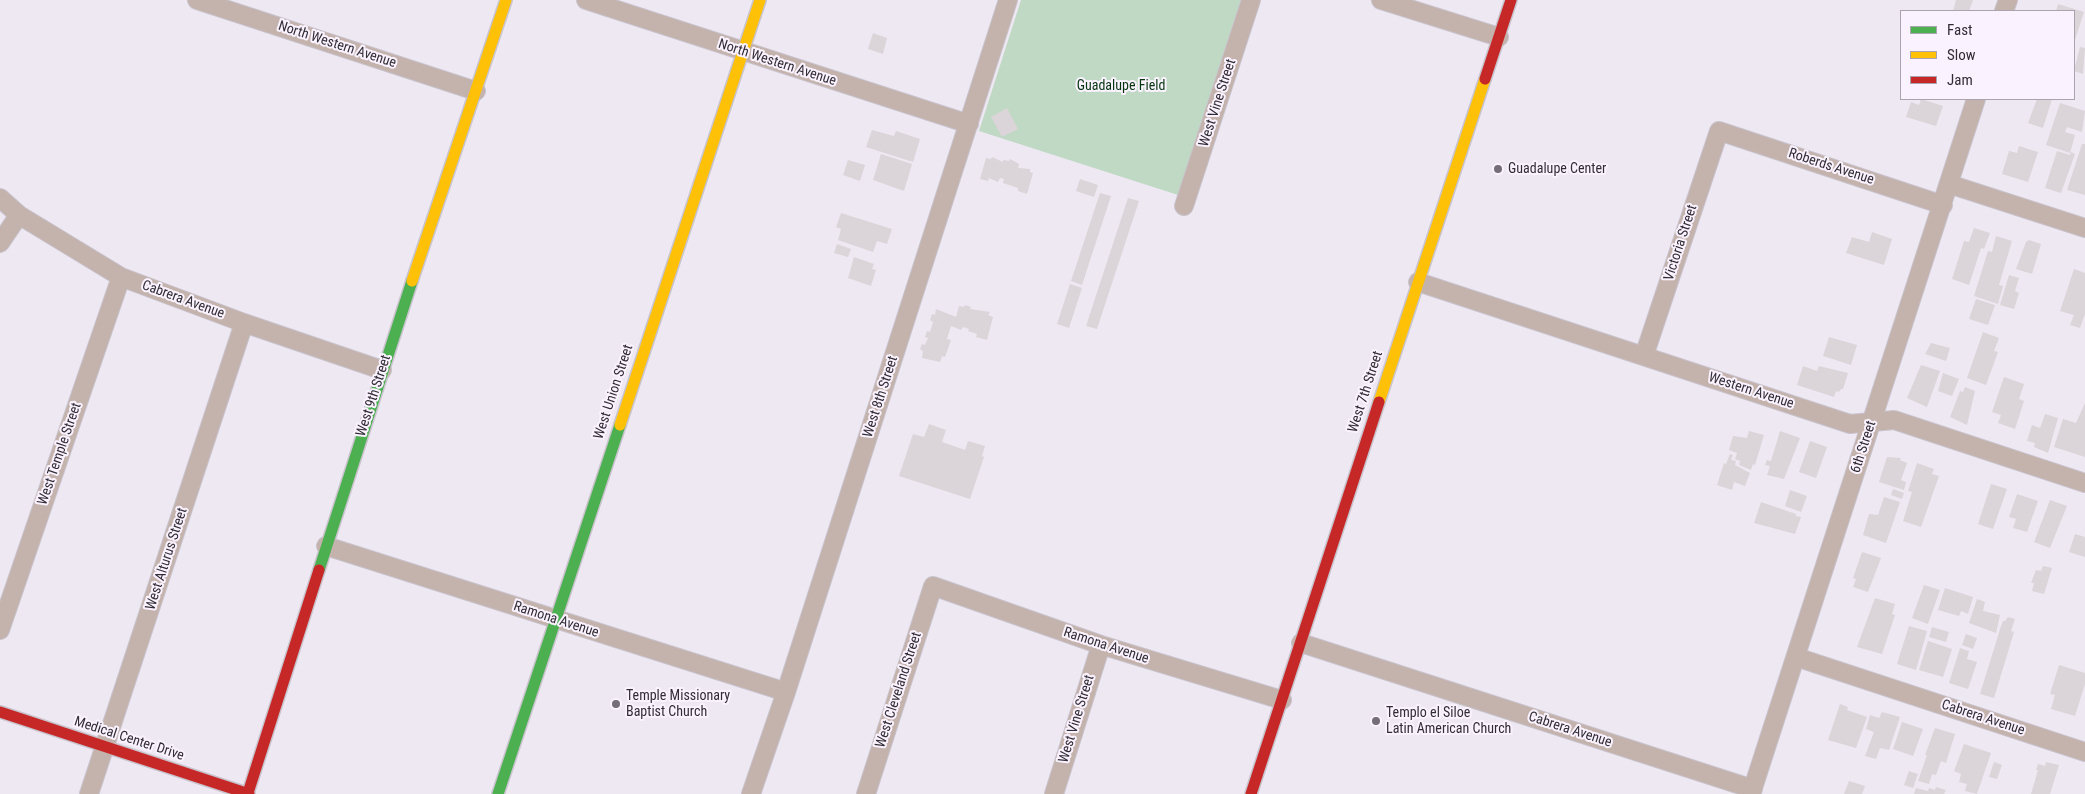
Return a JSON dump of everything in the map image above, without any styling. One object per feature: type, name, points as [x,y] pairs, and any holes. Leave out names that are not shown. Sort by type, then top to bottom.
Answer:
[{"type":"street","name":"North Western Avenue","points":[[197,0],[476,91]]},
{"type":"street","name":"West 9th Street","points":[[248,794],[382,370],[506,0]]},
{"type":"street","name":"North Western Avenue","points":[[586,0],[969,124]]},
{"type":"street","name":"West Union Street","points":[[498,794],[760,0]]},
{"type":"street","name":"West 8th Street","points":[[751,794],[786,692],[1008,0]]},
{"type":"street","name":"West Vine Street","points":[[1184,206],[1251,0]]},
{"type":"street","points":[[1381,0],[1499,38]]},
{"type":"street","name":"West 7th Street","points":[[1251,794],[1511,0]]},
{"type":"street","name":"6th Street","points":[[1752,791],[1976,100]]},
{"type":"street","name":"Roberds Avenue","points":[[1719,131],[1943,204]]},
{"type":"street","name":"Victoria Street","points":[[1644,356],[1719,131]]},
{"type":"street","points":[[1949,184],[2085,228]]},
{"type":"street","name":"Cabrera Avenue","points":[[0,198],[19,215],[121,277],[244,323],[382,370]]},
{"type":"street","points":[[0,243],[19,215]]},
{"type":"street","name":"West Temple Street","points":[[0,630],[121,277]]},
{"type":"street","name":"Western Avenue","points":[[1418,282],[1850,424],[1894,420],[2085,482]]},
{"type":"street","name":"West Alturus Street","points":[[89,794],[244,323]]},
{"type":"street","name":"Ramona Avenue","points":[[326,546],[554,620],[786,692]]},
{"type":"street","name":"Ramona Avenue","points":[[933,586],[1101,645],[1282,700]]},
{"type":"street","name":"West Cleveland Street","points":[[866,794],[933,586]]},
{"type":"street","name":"Cabrera Avenue","points":[[1300,643],[1752,791]]},
{"type":"street","name":"West Vine Street","points":[[1054,794],[1101,645]]},
{"type":"street","name":"Cabrera Avenue","points":[[1796,657],[2085,752]]},
{"type":"street","name":"Medical Center Drive","points":[[0,712],[248,794]]},
{"type":"green space","name":"Guadalupe Field","points":[[1021,0],[1241,0],[1178,195],[979,131]]},
{"type":"building","points":[[1956,0],[1973,0],[1969,10],[1953,10]]},
{"type":"building","points":[[2058,4],[2084,12],[2075,40],[2075,10],[2056,10]]},
{"type":"building","points":[[873,33],[887,38],[883,54],[868,49]]},
{"type":"building","points":[[2080,47],[2085,48],[2083,74],[2075,71]]},
{"type":"building","points":[[1921,100],[1924,100],[1943,106],[1936,126],[1906,117],[1911,102],[1919,105]]},
{"type":"building","points":[[2037,100],[2052,100],[2043,128],[2028,123]]},
{"type":"building","points":[[2060,103],[2085,111],[2082,132],[2067,127],[2065,132],[2075,135],[2070,153],[2046,145]]},
{"type":"building","points":[[1007,108],[1018,129],[1002,137],[991,117]]},
{"type":"building","points":[[872,130],[894,136],[896,131],[920,139],[913,162],[866,147]]},
{"type":"building","points":[[2082,144],[2085,144],[2085,195],[2067,190]]},
{"type":"building","points":[[2019,146],[2038,152],[2028,182],[2002,174],[2009,151],[2017,153]]},
{"type":"building","points":[[2057,151],[2070,155],[2071,152],[2075,154],[2061,193],[2045,188]]},
{"type":"building","points":[[881,154],[912,164],[904,191],[873,180]]},
{"type":"building","points":[[992,157],[1003,162],[1003,160],[1009,161],[1010,159],[1019,164],[1018,168],[1030,169],[1030,172],[1033,173],[1027,194],[1018,191],[1018,188],[1003,183],[1004,179],[1000,178],[998,182],[989,178],[988,181],[980,179],[986,158],[991,159]]},
{"type":"building","points":[[848,160],[865,165],[860,181],[843,175]]},
{"type":"building","points":[[1080,179],[1098,185],[1094,197],[1076,191]]},
{"type":"building","points":[[1100,193],[1111,196],[1082,285],[1071,281]]},
{"type":"building","points":[[1128,198],[1139,201],[1097,329],[1086,326]]},
{"type":"building","points":[[841,213],[892,229],[887,244],[877,241],[873,252],[838,240],[841,229],[836,227]]},
{"type":"building","points":[[1974,228],[1990,233],[1984,249],[1981,248],[1969,285],[1952,279],[1964,241],[1969,242]]},
{"type":"building","points":[[1872,232],[1892,239],[1884,265],[1846,253],[1852,237],[1869,242]]},
{"type":"building","points":[[1996,236],[2012,241],[1999,285],[2003,286],[1998,304],[1974,296],[1988,251],[1992,252]]},
{"type":"building","points":[[2029,240],[2041,244],[2032,274],[2016,269],[2026,242]]},
{"type":"building","points":[[837,244],[851,249],[848,257],[834,253]]},
{"type":"building","points":[[854,257],[874,264],[872,269],[876,270],[871,286],[848,278]]},
{"type":"building","points":[[2074,269],[2085,273],[2085,314],[2080,328],[2070,325],[2074,315],[2060,311]]},
{"type":"building","points":[[2009,275],[2019,278],[2015,291],[2019,293],[2014,309],[2000,305]]},
{"type":"building","points":[[1070,284],[1082,288],[1069,328],[1057,324]]},
{"type":"building","points":[[1976,299],[1995,305],[1988,325],[1969,319]]},
{"type":"building","points":[[965,305],[971,307],[970,309],[990,312],[988,315],[993,317],[987,340],[976,337],[977,334],[968,331],[969,329],[963,327],[961,330],[951,326],[947,339],[951,340],[945,357],[942,356],[940,362],[922,358],[923,351],[920,349],[922,344],[925,345],[928,338],[925,337],[927,331],[930,332],[933,322],[930,320],[932,314],[935,315],[936,309],[956,317],[959,306],[964,307]]},
{"type":"building","points":[[1983,332],[1999,338],[1994,351],[1998,352],[1986,385],[1967,378]]},
{"type":"building","points":[[1829,337],[1857,345],[1851,365],[1823,356]]},
{"type":"building","points":[[1931,343],[1950,348],[1946,361],[1925,354]]},
{"type":"building","points":[[1921,365],[1940,371],[1927,407],[1907,398]]},
{"type":"building","points":[[1803,366],[1817,371],[1819,366],[1848,373],[1843,389],[1839,392],[1836,391],[1834,397],[1797,385]]},
{"type":"building","points":[[1943,373],[1959,379],[1952,396],[1938,391]]},
{"type":"building","points":[[2004,377],[2024,384],[2019,399],[2024,401],[2015,429],[1998,423],[2001,415],[1992,412]]},
{"type":"building","points":[[1965,387],[1975,391],[1967,425],[1950,417],[1960,391],[1963,392]]},
{"type":"building","points":[[2085,403],[2085,457],[2054,447],[2063,419],[2076,423]]},
{"type":"building","points":[[2045,414],[2058,418],[2048,453],[2034,447],[2035,443],[2027,441],[2032,425],[2040,428]]},
{"type":"building","points":[[929,424],[946,430],[942,442],[965,450],[968,441],[985,446],[982,456],[984,457],[970,499],[899,476],[913,434],[924,437]]},
{"type":"building","points":[[1749,431],[1764,435],[1755,465],[1753,464],[1751,470],[1739,465],[1740,461],[1735,459],[1737,453],[1729,450],[1733,436],[1747,438]]},
{"type":"building","points":[[1780,431],[1800,438],[1784,479],[1767,475],[1770,466],[1765,465],[1767,460],[1771,461]]},
{"type":"building","points":[[1810,441],[1827,447],[1816,478],[1799,472]]},
{"type":"building","points":[[1730,454],[1733,455],[1731,460],[1736,461],[1735,465],[1750,473],[1745,486],[1734,482],[1732,490],[1717,485],[1724,463],[1726,464]]},
{"type":"building","points":[[1887,457],[1901,458],[1900,460],[1907,463],[1901,480],[1906,482],[1904,490],[1879,482]]},
{"type":"building","points":[[1917,463],[1934,469],[1932,474],[1939,476],[1921,527],[1903,521],[1912,492],[1908,491]]},
{"type":"building","points":[[1991,484],[2007,489],[1993,529],[1978,524]]},
{"type":"building","points":[[1893,489],[1904,493],[1902,499],[1891,495]]},
{"type":"building","points":[[1790,490],[1807,496],[1801,512],[1785,506]]},
{"type":"building","points":[[2017,494],[2038,501],[2027,532],[2013,528],[2016,519],[2009,517]]},
{"type":"building","points":[[1884,497],[1900,502],[1886,543],[1863,535],[1869,514],[1878,515]]},
{"type":"building","points":[[2050,500],[2067,506],[2050,548],[2034,542]]},
{"type":"building","points":[[1761,502],[1801,517],[1795,534],[1754,523]]},
{"type":"building","points":[[2075,534],[2085,537],[2085,557],[2069,552]]},
{"type":"building","points":[[1862,552],[1881,558],[1868,592],[1853,587],[1856,579],[1853,578]]},
{"type":"building","points":[[2043,566],[2052,568],[2044,594],[2032,591],[2034,583],[2031,583],[2036,570],[2041,571]]},
{"type":"building","points":[[1924,585],[1940,590],[1928,624],[1912,618]]},
{"type":"building","points":[[1945,588],[1973,597],[1968,614],[1961,611],[1959,616],[1938,610]]},
{"type":"building","points":[[1875,598],[1895,604],[1892,614],[1895,615],[1882,654],[1857,647]]},
{"type":"building","points":[[1977,599],[1985,602],[1983,611],[2000,615],[1996,633],[1969,623]]},
{"type":"building","points":[[2008,617],[2015,619],[2011,631],[2014,632],[1994,698],[1980,694],[2001,626]]},
{"type":"building","points":[[1909,626],[1927,631],[1916,670],[1897,664]]},
{"type":"building","points":[[1932,627],[1949,632],[1946,642],[1929,637]]},
{"type":"building","points":[[1966,634],[1977,638],[1973,649],[1962,645]]},
{"type":"building","points":[[1928,641],[1952,649],[1943,677],[1919,670]]},
{"type":"building","points":[[1960,648],[1969,651],[1967,659],[1977,662],[1968,689],[1949,683]]},
{"type":"building","points":[[2059,665],[2085,673],[2085,684],[2075,716],[2051,709],[2055,695],[2050,694]]},
{"type":"building","points":[[1840,704],[1848,707],[1847,710],[1867,717],[1856,748],[1828,740]]},
{"type":"building","points":[[1882,712],[1900,717],[1889,750],[1880,748],[1876,759],[1865,756],[1874,732],[1866,729],[1870,715],[1879,718]]},
{"type":"building","points":[[1902,722],[1923,729],[1913,756],[1893,749]]},
{"type":"building","points":[[1935,728],[1955,734],[1946,763],[1941,761],[1936,775],[1932,774],[1929,784],[1918,781]]},
{"type":"building","points":[[1964,744],[1991,753],[1977,794],[1965,791],[1967,784],[1959,782],[1961,774],[1954,771]]},
{"type":"building","points":[[1994,762],[2002,765],[1997,779],[1989,777]]},
{"type":"building","points":[[2046,762],[2059,765],[2050,794],[2031,794],[2038,764],[2045,766]]},
{"type":"building","points":[[1909,771],[1918,774],[1913,788],[1904,785]]},
{"type":"building","points":[[1849,781],[1865,786],[1862,794],[1844,794]]},
{"type":"building","points":[[1936,787],[1946,790],[1944,794],[1914,794],[1916,788],[1928,791],[1929,788],[1935,790]]},
{"type":"traffic: fast","points":[[319,570],[412,281]]},
{"type":"traffic: fast","points":[[498,794],[620,425]]},
{"type":"traffic: slow","points":[[412,281],[506,0]]},
{"type":"traffic: slow","points":[[620,425],[760,0]]},
{"type":"traffic: slow","points":[[1379,402],[1485,79]]},
{"type":"traffic: jam","points":[[1485,79],[1511,0]]},
{"type":"traffic: jam","points":[[1251,794],[1379,402]]},
{"type":"traffic: jam","points":[[248,793],[319,570]]},
{"type":"traffic: jam","points":[[0,712],[249,794]]},
{"type":"place","name":"Guadalupe Center","points":[[1498,169]]},
{"type":"place","name":"Temple Missionary Baptist Church","points":[[616,704]]},
{"type":"place","name":"Templo el Siloe Latin American Church","points":[[1376,721]]}]
